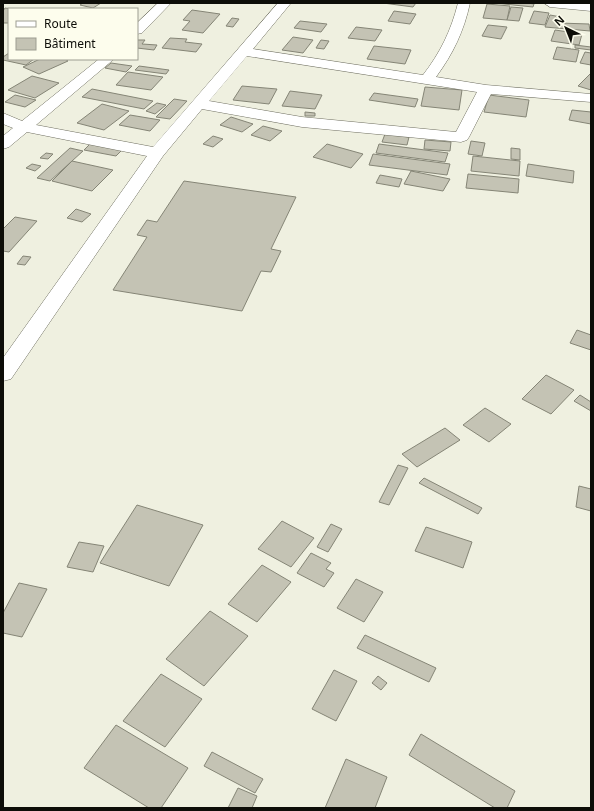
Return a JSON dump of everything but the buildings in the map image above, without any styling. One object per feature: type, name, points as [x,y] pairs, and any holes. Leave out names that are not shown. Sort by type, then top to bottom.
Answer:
[{"type":"street","points":[[138,29],[165,3]]},
{"type":"street","points":[[3,374],[156,153],[245,52],[285,3]]},
{"type":"street","points":[[426,80],[454,38],[460,23],[464,3]]},
{"type":"street","points":[[550,3],[591,7]]},
{"type":"street","points":[[245,52],[486,89],[591,98]]},
{"type":"street","points":[[3,144],[23,126],[73,88],[106,60]]},
{"type":"street","points":[[198,104],[302,122],[461,137],[486,89]]},
{"type":"street","points":[[3,118],[23,126],[156,153]]}]
